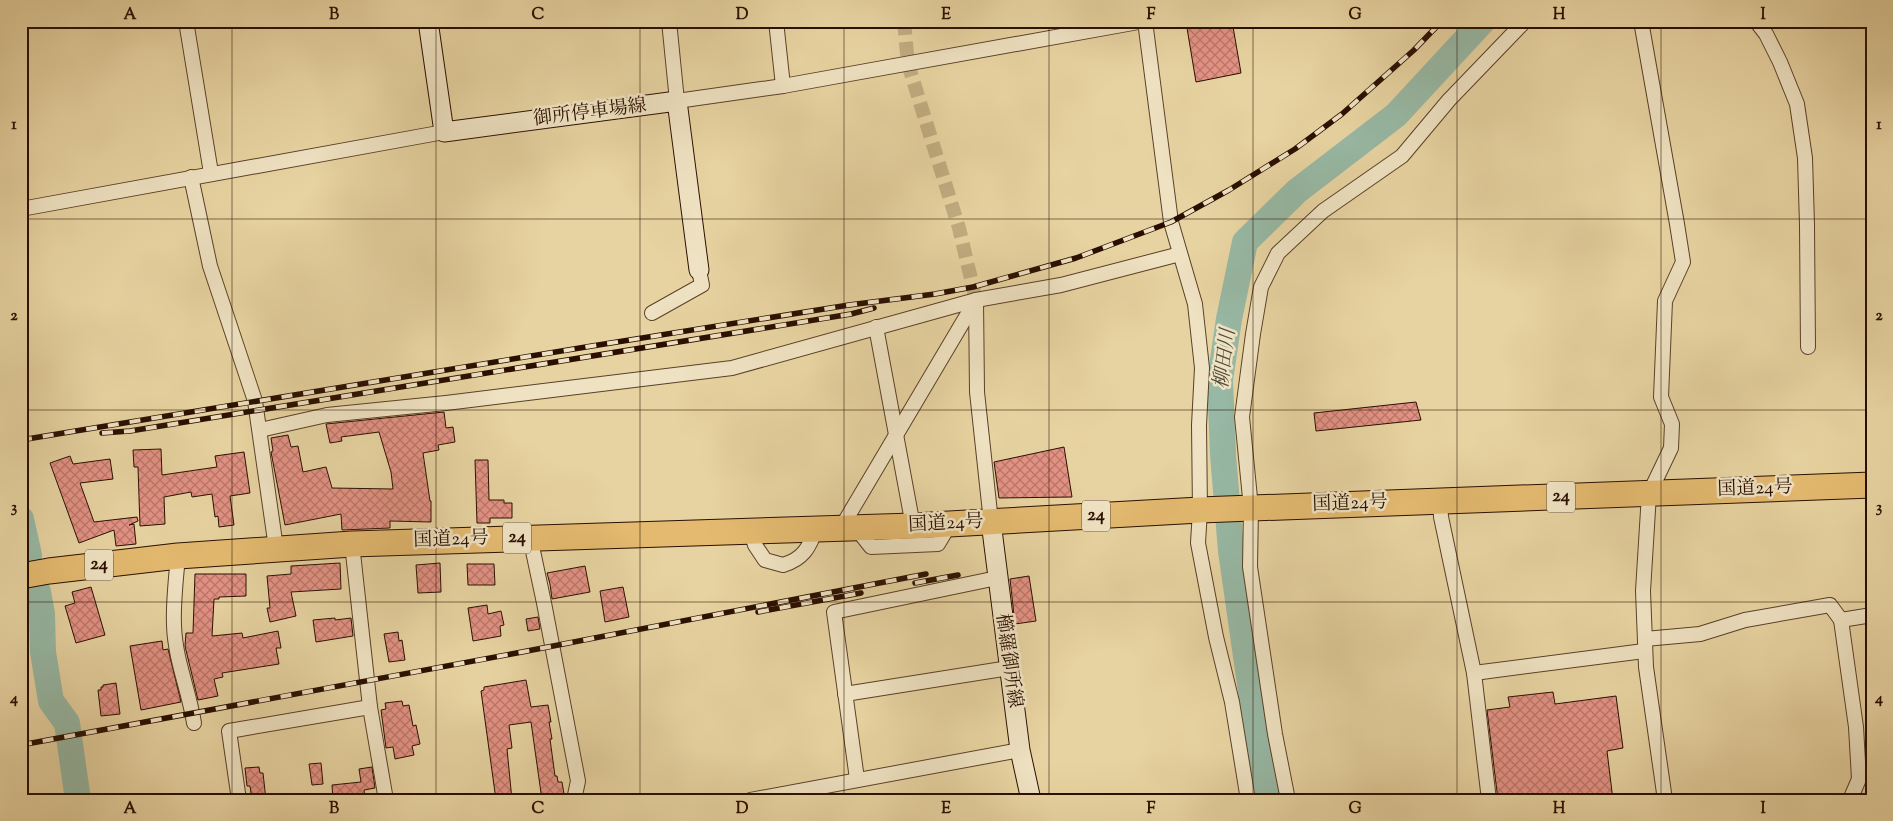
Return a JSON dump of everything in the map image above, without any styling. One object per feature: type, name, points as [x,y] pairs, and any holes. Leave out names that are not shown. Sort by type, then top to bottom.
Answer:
[{"type":"highway","name":"国道24号","points":[[21,576],[178,556],[352,544],[913,526],[1246,508],[1872,485]]},
{"type":"main road","points":[[428,21],[444,132]]},
{"type":"main road","points":[[678,102],[699,270]]},
{"type":"main road","name":"御所停車場線","points":[[444,132],[678,102]]},
{"type":"main road","name":"櫛羅御所線","points":[[991,522],[1020,750],[1032,800]]},
{"type":"street","points":[[186,21],[211,173]]},
{"type":"street","points":[[669,21],[678,102],[783,86],[1145,21],[1170,222],[1195,304],[1202,368],[1199,425],[1206,510],[1198,543],[1216,638],[1232,702],[1248,800]]},
{"type":"street","points":[[776,21],[783,86]]},
{"type":"street","points":[[1288,800],[1275,734],[1250,567],[1246,508],[1242,417],[1261,287],[1278,253],[1324,211],[1402,156],[1449,100],[1525,21]]},
{"type":"street","points":[[1641,21],[1678,224],[1683,262],[1665,301],[1661,397],[1672,424],[1671,448],[1649,494],[1643,591],[1645,645],[1666,800]]},
{"type":"street","points":[[1756,21],[1766,34],[1797,104],[1805,158],[1808,347]]},
{"type":"street","points":[[21,209],[444,132]]},
{"type":"street","points":[[190,177],[210,266],[255,401],[276,548]]},
{"type":"street","points":[[260,430],[327,415],[446,403],[732,368],[976,300],[1061,284],[1180,254]]},
{"type":"street","points":[[652,313],[702,285],[699,270]]},
{"type":"street","points":[[950,524],[938,544],[871,547],[848,528],[896,434],[976,300]]},
{"type":"street","points":[[976,300],[977,392],[991,522]]},
{"type":"street","points":[[876,327],[913,526]]},
{"type":"street","points":[[1440,501],[1440,517],[1474,673],[1489,800]]},
{"type":"street","points":[[750,530],[755,545],[765,560],[782,566],[803,556],[810,545],[816,529]]},
{"type":"street","points":[[530,537],[578,782],[574,800]]},
{"type":"street","points":[[352,544],[370,707],[386,800]]},
{"type":"street","points":[[178,556],[174,625],[181,673],[194,723]]},
{"type":"street","points":[[857,779],[834,612],[997,578]]},
{"type":"street","points":[[1474,673],[1645,645],[1700,634],[1745,620],[1830,605],[1841,620],[1856,728],[1859,779],[1850,800]]},
{"type":"street","points":[[1841,620],[1872,615]]},
{"type":"street","points":[[845,694],[1009,668]]},
{"type":"street","points":[[239,800],[229,731],[370,707]]},
{"type":"street","points":[[750,800],[1020,750]]},
{"type":"building","points":[[1232,21],[1241,73],[1196,82],[1186,22]]},
{"type":"building","points":[[1416,402],[1421,420],[1316,431],[1314,413]]},
{"type":"building","points":[[444,412],[446,428],[453,427],[455,442],[438,445],[439,450],[423,453],[431,501],[431,522],[390,521],[390,528],[342,530],[341,514],[285,525],[271,452],[273,451],[271,438],[288,435],[291,447],[298,446],[303,472],[326,467],[332,488],[393,489],[391,472],[379,432],[341,437],[342,441],[330,443],[326,424]]},
{"type":"building","points":[[1064,447],[1072,497],[999,498],[994,462]]},
{"type":"building","points":[[161,449],[162,475],[217,467],[215,456],[244,452],[250,493],[230,496],[234,525],[219,527],[218,516],[215,517],[212,494],[192,497],[191,492],[164,497],[165,524],[140,526],[138,467],[134,467],[133,450]]},
{"type":"building","points":[[70,456],[73,464],[110,459],[113,479],[80,483],[94,522],[137,517],[138,521],[129,525],[134,524],[136,544],[116,546],[114,530],[79,543],[50,463]]},
{"type":"building","points":[[475,460],[488,460],[489,500],[504,500],[504,503],[512,503],[512,518],[490,518],[490,523],[477,523]]},
{"type":"building","points":[[340,563],[341,589],[291,592],[296,616],[270,622],[267,608],[270,608],[267,576],[291,574],[291,566]]},
{"type":"building","points":[[440,563],[441,592],[418,593],[416,565]]},
{"type":"building","points":[[467,564],[494,564],[495,585],[468,585]]},
{"type":"building","points":[[585,566],[590,592],[552,599],[547,573]]},
{"type":"building","points":[[195,574],[246,574],[246,596],[219,597],[219,599],[214,599],[212,636],[242,633],[243,638],[278,631],[281,648],[276,648],[279,664],[222,673],[223,677],[214,679],[218,696],[198,700],[185,646],[186,633],[193,633]]},
{"type":"building","points":[[1029,576],[1036,621],[1015,624],[1010,579]]},
{"type":"building","points":[[91,587],[105,635],[76,643],[65,606],[75,603],[72,592]]},
{"type":"building","points":[[623,587],[629,617],[605,622],[600,591]]},
{"type":"building","points":[[487,605],[488,614],[501,611],[504,625],[500,626],[501,636],[473,641],[468,608]]},
{"type":"building","points":[[538,617],[540,629],[528,631],[526,619]]},
{"type":"building","points":[[335,618],[335,620],[351,618],[353,636],[316,642],[313,620]]},
{"type":"building","points":[[398,632],[399,641],[402,640],[405,660],[389,662],[384,634]]},
{"type":"building","points":[[162,641],[163,650],[168,649],[181,702],[141,710],[130,646]]},
{"type":"building","points":[[526,680],[531,707],[548,705],[555,776],[557,776],[558,782],[562,782],[565,800],[542,800],[531,722],[509,725],[512,748],[507,749],[512,800],[496,800],[481,691],[484,690],[484,687]]},
{"type":"building","points":[[116,683],[120,714],[101,716],[98,690],[101,690],[103,685]]},
{"type":"building","points":[[1553,692],[1555,704],[1616,696],[1623,748],[1607,751],[1613,800],[1498,800],[1487,710],[1510,707],[1508,697]]},
{"type":"building","points":[[402,701],[403,706],[409,705],[413,726],[416,725],[420,744],[412,746],[414,755],[395,759],[393,747],[386,748],[381,710],[386,709],[385,703]]},
{"type":"building","points":[[321,763],[323,784],[312,785],[309,764]]},
{"type":"building","points":[[259,767],[260,773],[263,773],[266,800],[252,800],[250,786],[247,786],[245,768]]},
{"type":"building","points":[[372,767],[375,788],[364,790],[365,800],[333,800],[332,785],[361,782],[359,769]]},
{"type":"waterway","name":"柳田川","points":[[1270,800],[1260,754],[1231,551],[1223,455],[1220,380],[1229,319],[1245,242],[1297,191],[1396,115],[1483,21]]},
{"type":"waterway","points":[[21,519],[29,555]]},
{"type":"waterway","points":[[38,592],[42,614],[43,652],[51,701],[67,723],[78,800]]},
{"type":"tunnel","points":[[904,21],[908,64],[959,228],[976,300]]},
{"type":"railway","points":[[21,440],[592,346],[849,305],[935,294],[973,287],[1076,258],[1171,222],[1229,190],[1295,149],[1342,114],[1414,50],[1442,21]]},
{"type":"railway","points":[[102,433],[130,431],[851,314],[874,308]]},
{"type":"railway","points":[[21,745],[522,652],[926,574]]},
{"type":"railway","points":[[915,583],[958,575]]},
{"type":"railway","points":[[758,612],[861,593]]}]
